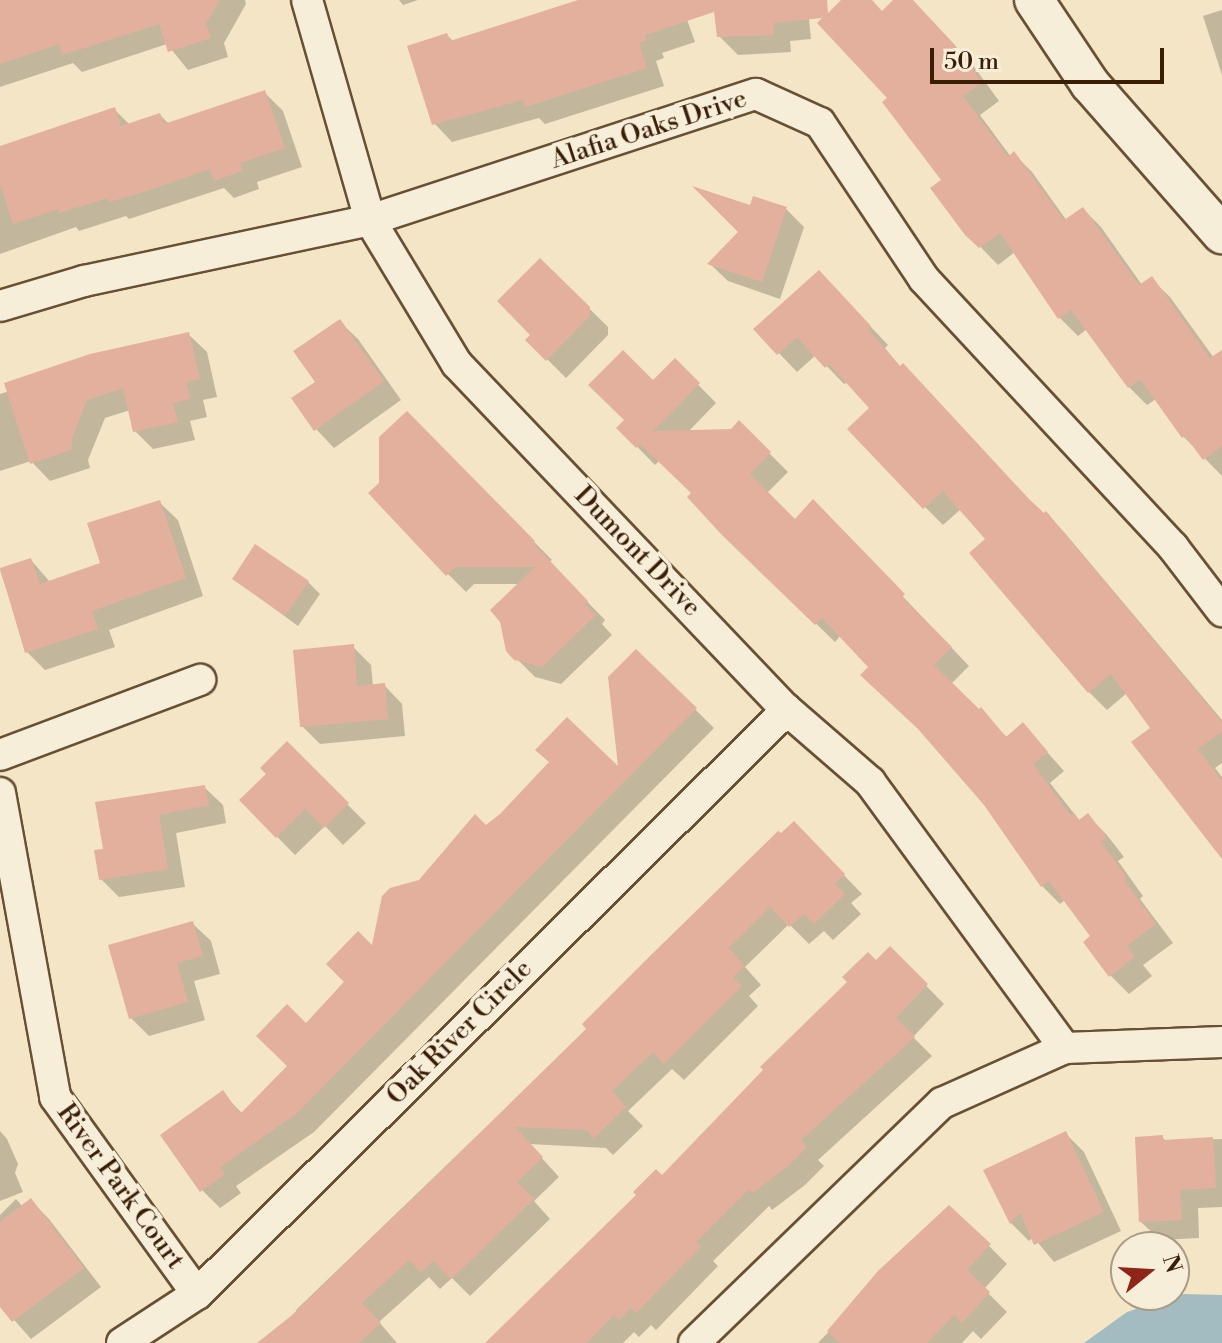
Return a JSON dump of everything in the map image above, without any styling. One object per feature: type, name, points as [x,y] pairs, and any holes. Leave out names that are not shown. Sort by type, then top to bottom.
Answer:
[{"type":"street","name":"Dumont Drive","points":[[307,0],[370,220],[457,364],[787,710],[870,782],[1065,1048]]},
{"type":"street","points":[[1034,0],[1090,84],[1222,234]]},
{"type":"street","name":"Alafia Oaks Drive","points":[[0,306],[84,281],[370,220],[756,94],[820,123],[924,279],[1173,547],[1222,611]]},
{"type":"street","points":[[0,755],[200,680]]},
{"type":"street","name":"Oak River Circle","points":[[122,1343],[197,1294],[787,710]]},
{"type":"street","name":"River Park Court","points":[[0,793],[55,1097],[197,1294]]},
{"type":"street","points":[[694,1343],[942,1103],[1065,1048],[1222,1042]]},
{"type":"water","points":[[1190,1294],[1222,1295],[1222,1343],[1084,1343],[1127,1312],[1190,1311]]},
{"type":"building","points":[[0,0],[220,0],[206,23],[211,38],[168,52],[159,24],[62,55],[59,44],[0,64]]},
{"type":"building","points":[[578,0],[827,0],[828,13],[841,0],[872,0],[882,11],[893,0],[913,0],[954,44],[982,82],[963,96],[1008,157],[1014,151],[1064,220],[1083,207],[1139,285],[1152,276],[1210,358],[1222,350],[1222,446],[1203,460],[1185,436],[1182,438],[1140,379],[1128,388],[1071,310],[1058,319],[1000,233],[979,248],[965,235],[930,188],[941,180],[882,102],[887,98],[817,23],[822,18],[773,23],[774,35],[717,37],[714,12],[645,35],[647,40],[639,43],[647,68],[525,107],[523,100],[432,125],[407,46],[447,33],[450,41]]},
{"type":"building","points":[[265,90],[285,148],[240,163],[242,171],[214,181],[210,169],[109,202],[108,198],[59,213],[58,209],[13,224],[0,184],[0,146],[115,107],[121,126],[160,113],[164,124]]},
{"type":"building","points":[[692,186],[750,205],[753,196],[787,207],[762,282],[707,264],[738,232]]},
{"type":"building","points":[[540,258],[590,307],[590,316],[546,361],[525,340],[530,335],[497,301]]},
{"type":"building","points":[[819,270],[871,326],[868,329],[900,366],[903,363],[1029,499],[1044,513],[1046,511],[1222,722],[1222,732],[1198,749],[1222,781],[1222,859],[1131,742],[1150,728],[1111,674],[1088,693],[969,553],[985,539],[943,491],[923,509],[847,429],[869,408],[829,364],[825,368],[797,337],[777,355],[753,329]]},
{"type":"building","points":[[340,319],[384,381],[314,431],[291,398],[315,382],[293,351]]},
{"type":"building","points":[[189,332],[200,379],[186,382],[190,399],[173,403],[178,422],[133,432],[123,388],[87,400],[71,441],[73,449],[30,464],[4,383],[90,354]]},
{"type":"building","points":[[623,350],[653,380],[675,358],[700,383],[653,431],[731,429],[739,420],[771,452],[750,474],[795,519],[813,499],[952,647],[934,665],[979,709],[981,707],[1006,737],[1023,722],[1048,752],[1033,764],[1071,816],[1074,813],[1079,820],[1088,813],[1107,838],[1101,842],[1127,877],[1124,880],[1156,924],[1127,946],[1135,957],[1109,977],[1083,942],[1090,936],[1049,881],[1041,887],[984,805],[918,729],[860,675],[868,667],[822,618],[815,625],[721,534],[687,497],[691,493],[640,444],[636,448],[616,428],[624,420],[588,385]]},
{"type":"building","points":[[407,411],[535,541],[533,543],[588,601],[585,604],[596,615],[542,667],[514,660],[506,651],[500,622],[490,610],[535,567],[456,567],[446,576],[368,493],[379,483],[379,437]]},
{"type":"building","points":[[160,500],[186,578],[92,611],[98,629],[25,653],[0,568],[31,558],[40,584],[100,563],[87,523]]},
{"type":"building","points":[[255,544],[309,581],[285,616],[232,579]]},
{"type":"building","points":[[354,644],[357,686],[385,683],[388,719],[300,727],[293,650]]},
{"type":"building","points":[[636,649],[697,708],[296,1114],[220,1167],[225,1174],[200,1192],[160,1135],[223,1090],[240,1114],[287,1066],[256,1036],[287,1004],[306,1023],[344,982],[326,964],[358,931],[372,945],[382,896],[390,888],[419,880],[475,814],[486,825],[500,814],[549,762],[535,750],[567,717],[618,766],[608,677]]},
{"type":"building","points":[[287,741],[349,803],[324,828],[305,809],[276,838],[239,800],[266,774],[260,768]]},
{"type":"building","points":[[205,785],[209,805],[159,815],[168,869],[99,880],[94,850],[103,849],[95,802]]},
{"type":"building","points":[[794,821],[845,874],[835,884],[845,894],[814,924],[804,914],[789,927],[770,907],[729,948],[744,966],[733,977],[742,986],[664,1064],[653,1052],[612,1091],[626,1107],[594,1138],[586,1130],[515,1127],[543,1157],[517,1182],[534,1199],[484,1248],[451,1279],[433,1261],[421,1273],[409,1260],[362,1303],[381,1323],[359,1343],[257,1343],[291,1316],[443,1169],[586,1029],[582,1024],[650,956],[778,831],[781,833]]},
{"type":"building","points":[[193,921],[203,956],[177,963],[188,1002],[129,1019],[108,945]]},
{"type":"building","points":[[890,946],[928,984],[896,1018],[915,1037],[801,1140],[807,1147],[787,1167],[753,1193],[749,1189],[696,1242],[701,1247],[636,1313],[631,1308],[619,1320],[614,1315],[587,1343],[485,1343],[636,1195],[633,1192],[656,1169],[662,1175],[763,1070],[760,1067],[847,982],[842,977],[868,952],[876,960]]},
{"type":"building","points":[[1066,1131],[1104,1212],[1034,1245],[1020,1213],[1010,1224],[983,1170]]},
{"type":"building","points":[[1163,1135],[1163,1140],[1213,1137],[1216,1188],[1180,1190],[1182,1220],[1139,1222],[1135,1137]]},
{"type":"building","points":[[31,1198],[84,1268],[12,1322],[0,1307],[0,1222]]},
{"type":"building","points":[[949,1205],[991,1244],[967,1270],[990,1292],[962,1323],[954,1315],[927,1343],[840,1343],[827,1331],[878,1271]]}]
